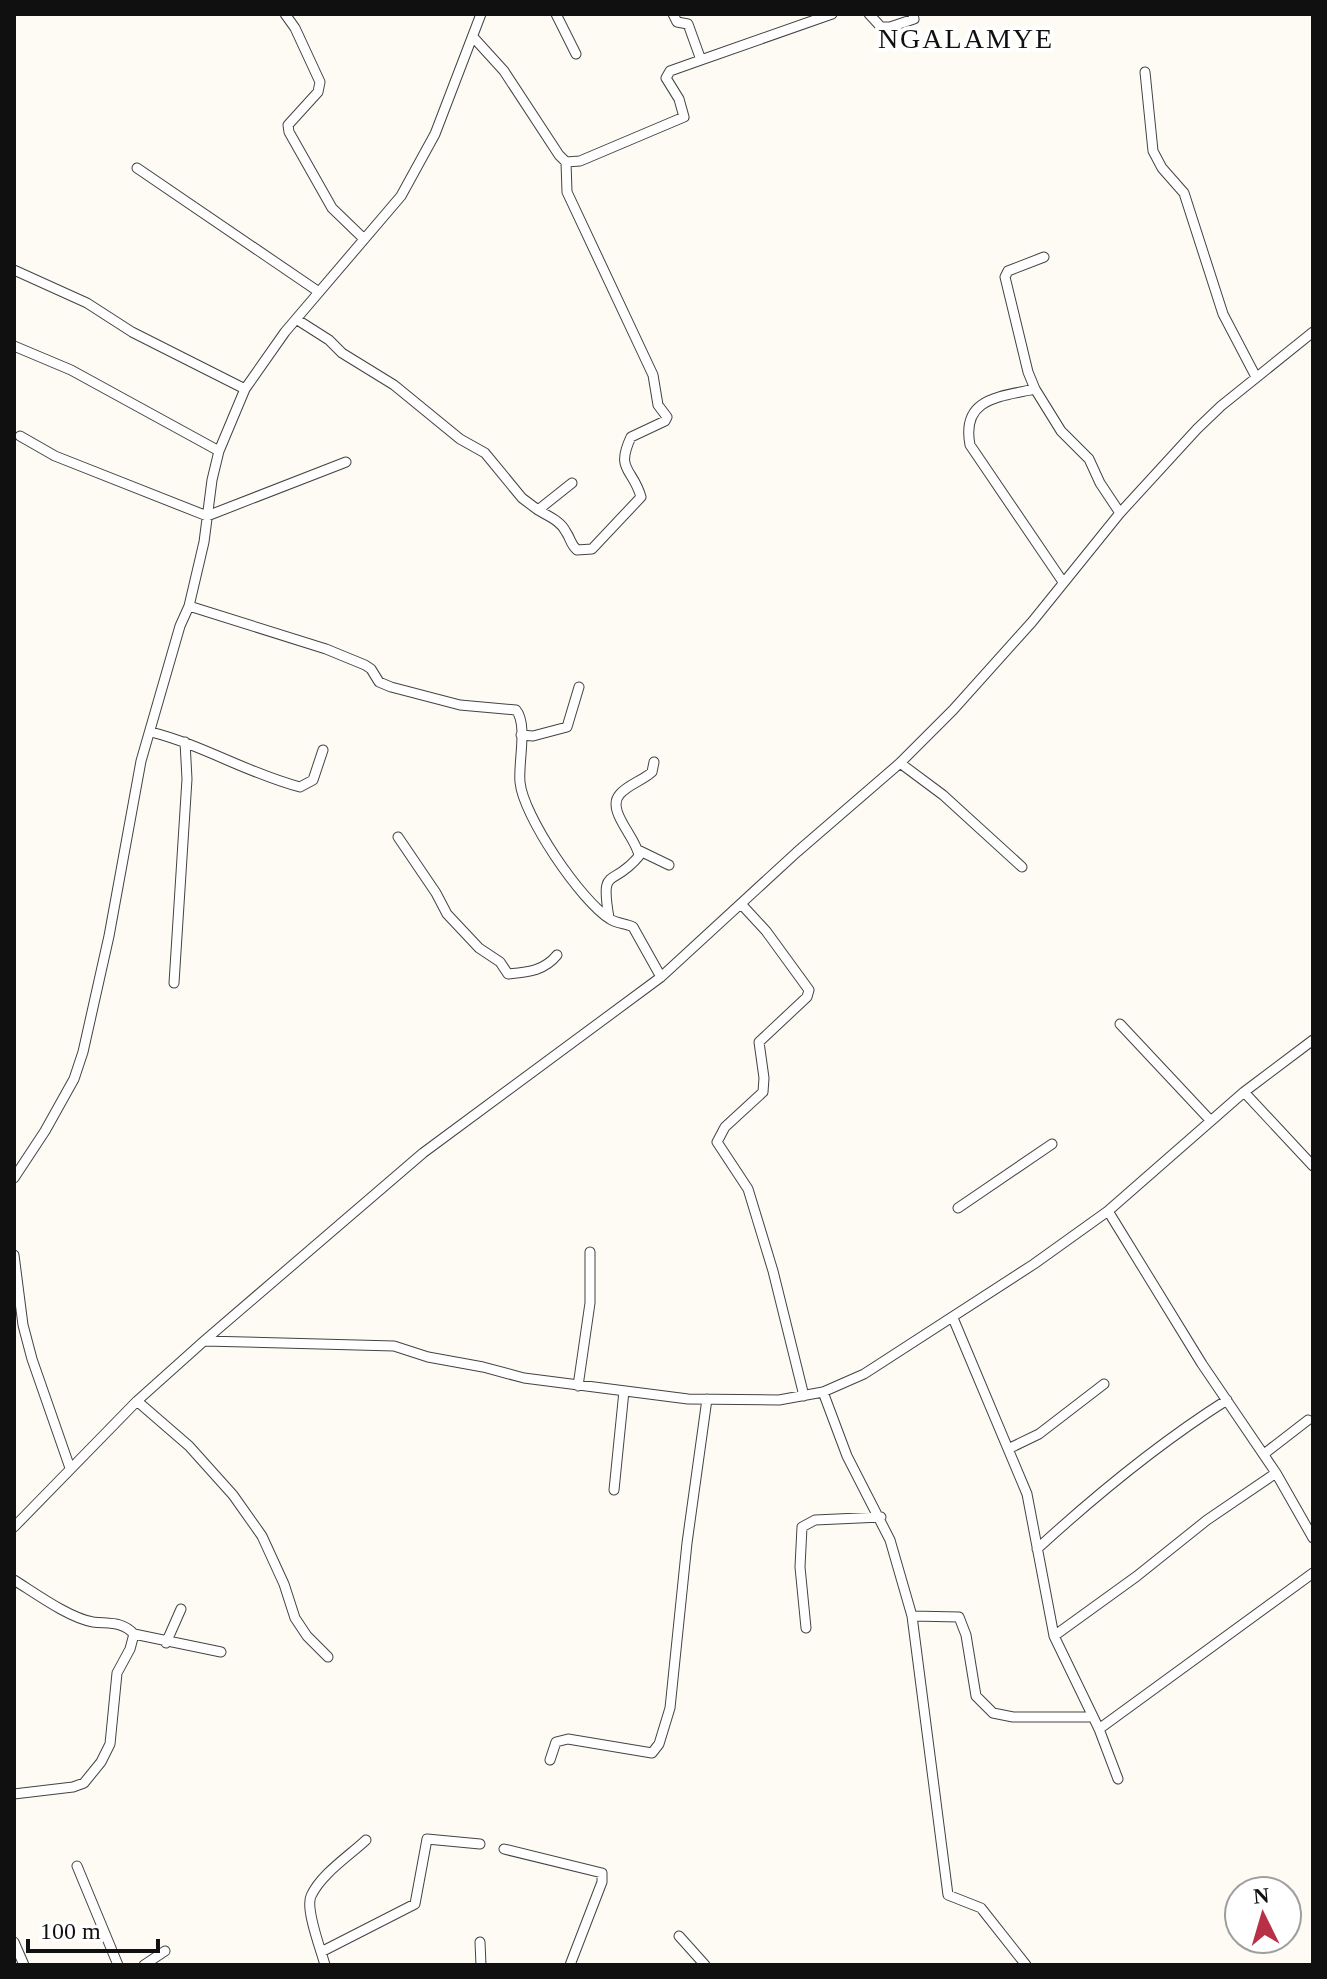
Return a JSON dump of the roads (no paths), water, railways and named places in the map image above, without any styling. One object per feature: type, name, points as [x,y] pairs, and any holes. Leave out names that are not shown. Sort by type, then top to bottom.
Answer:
[{"type":"street","points":[[285,14],[295,28],[320,82],[318,92],[288,125],[289,132],[332,208],[363,238]]},
{"type":"street","points":[[14,1178],[74,1079],[83,1052],[109,936],[132,804],[180,626],[189,606],[204,542],[219,451],[245,389],[296,319],[401,196],[435,134],[481,14]]},
{"type":"street","points":[[556,14],[576,54]]},
{"type":"street","points":[[673,14],[677,22],[688,24],[701,60]]},
{"type":"street","points":[[566,162],[580,161],[684,117],[679,99],[666,78],[670,71],[832,14]]},
{"type":"street","points":[[869,14],[881,27],[908,22],[914,19],[913,14]]},
{"type":"street","points":[[296,319],[329,340],[342,353],[394,385],[460,439],[485,453],[522,498],[566,530],[577,550],[592,549],[641,497],[626,471],[623,454],[631,437],[665,421],[667,417],[658,405],[653,375],[567,192],[566,162],[504,71],[474,38]]},
{"type":"street","points":[[1145,72],[1153,151],[1162,168],[1184,193],[1223,314],[1256,377]]},
{"type":"street","points":[[137,168],[319,292]]},
{"type":"street","points":[[1044,257],[1008,271],[1005,277],[1028,372],[1061,431],[1089,459],[1100,483],[1120,513]]},
{"type":"street","points":[[14,270],[87,303],[132,332],[245,389]]},
{"type":"street","points":[[14,1527],[137,1401],[204,1341],[423,1153],[661,977],[797,852],[900,763],[1022,633],[1120,513],[1197,429],[1313,332]]},
{"type":"street","points":[[14,346],[71,370],[219,451]]},
{"type":"street","points":[[1035,389],[981,404],[971,415],[967,429],[970,445],[1063,582]]},
{"type":"street","points":[[20,436],[55,456],[207,516],[346,462]]},
{"type":"street","points":[[538,510],[572,483]]},
{"type":"street","points":[[189,606],[326,649],[371,669],[379,682],[391,687],[460,705],[516,710],[520,714],[520,781],[526,804],[568,876],[609,918],[633,927],[661,977]]},
{"type":"street","points":[[521,735],[543,734],[567,727],[579,687]]},
{"type":"street","points":[[151,732],[300,787],[313,780],[323,750]]},
{"type":"street","points":[[174,983],[187,779],[185,742]]},
{"type":"street","points":[[585,895],[605,886],[639,856],[615,802],[629,786],[652,772],[654,762]]},
{"type":"street","points":[[900,763],[943,795],[1022,867]]},
{"type":"street","points":[[398,837],[447,914],[479,948],[500,962],[508,974],[549,965],[557,955]]},
{"type":"street","points":[[638,850],[669,865]]},
{"type":"street","points":[[605,886],[609,918]]},
{"type":"street","points":[[742,905],[766,931],[809,990],[807,997],[759,1042],[765,1086],[763,1092],[725,1127],[717,1142],[748,1189],[773,1271],[804,1396]]},
{"type":"street","points":[[1120,1024],[1210,1120]]},
{"type":"street","points":[[204,1341],[394,1346],[428,1357],[524,1378],[707,1399],[779,1400],[823,1392],[864,1374],[953,1318],[1108,1211],[1210,1120],[1313,1040]]},
{"type":"street","points":[[1244,1092],[1313,1166]]},
{"type":"street","points":[[958,1208],[1052,1144]]},
{"type":"street","points":[[1108,1211],[1276,1473],[1313,1538]]},
{"type":"street","points":[[578,1386],[590,1303],[590,1252]]},
{"type":"street","points":[[14,1255],[29,1348],[70,1468]]},
{"type":"street","points":[[953,1318],[1027,1494],[1054,1636],[1099,1729],[1118,1779]]},
{"type":"street","points":[[1010,1448],[1039,1434],[1104,1384]]},
{"type":"street","points":[[614,1490],[624,1391]]},
{"type":"street","points":[[823,1392],[847,1456],[881,1517],[900,1566],[912,1616],[948,1895],[981,1908],[1026,1965]]},
{"type":"street","points":[[550,1760],[556,1742],[568,1739],[652,1753],[659,1744],[670,1708],[687,1543],[707,1399]]},
{"type":"street","points":[[1037,1549],[1117,1480],[1189,1424],[1227,1400]]},
{"type":"street","points":[[137,1401],[189,1446],[233,1495],[262,1536],[284,1584],[295,1618],[307,1636],[328,1657]]},
{"type":"street","points":[[1264,1454],[1308,1420]]},
{"type":"street","points":[[1054,1636],[1207,1520],[1276,1473]]},
{"type":"street","points":[[806,1628],[800,1567],[802,1527],[815,1520],[881,1517]]},
{"type":"street","points":[[1099,1729],[1313,1573]]},
{"type":"street","points":[[14,1580],[89,1621],[111,1622],[134,1634],[166,1643],[221,1652]]},
{"type":"street","points":[[166,1643],[181,1609]]},
{"type":"street","points":[[912,1616],[959,1617],[976,1696],[993,1713],[1013,1717],[1092,1717]]},
{"type":"street","points":[[14,1794],[84,1783],[101,1762],[110,1744],[117,1673],[134,1634]]},
{"type":"street","points":[[321,1952],[415,1904],[427,1839],[480,1844]]},
{"type":"street","points":[[325,1965],[310,1907],[311,1896],[328,1875],[366,1840]]},
{"type":"street","points":[[504,1849],[602,1873],[602,1882],[570,1965]]},
{"type":"street","points":[[77,1866],[118,1965]]},
{"type":"street","points":[[679,1936],[705,1965]]},
{"type":"street","points":[[14,1942],[20,1964]]},
{"type":"street","points":[[480,1942],[481,1965]]},
{"type":"street","points":[[144,1965],[165,1951]]},
{"type":"district","name":"NGALAMYE","points":[[966,38]]}]
